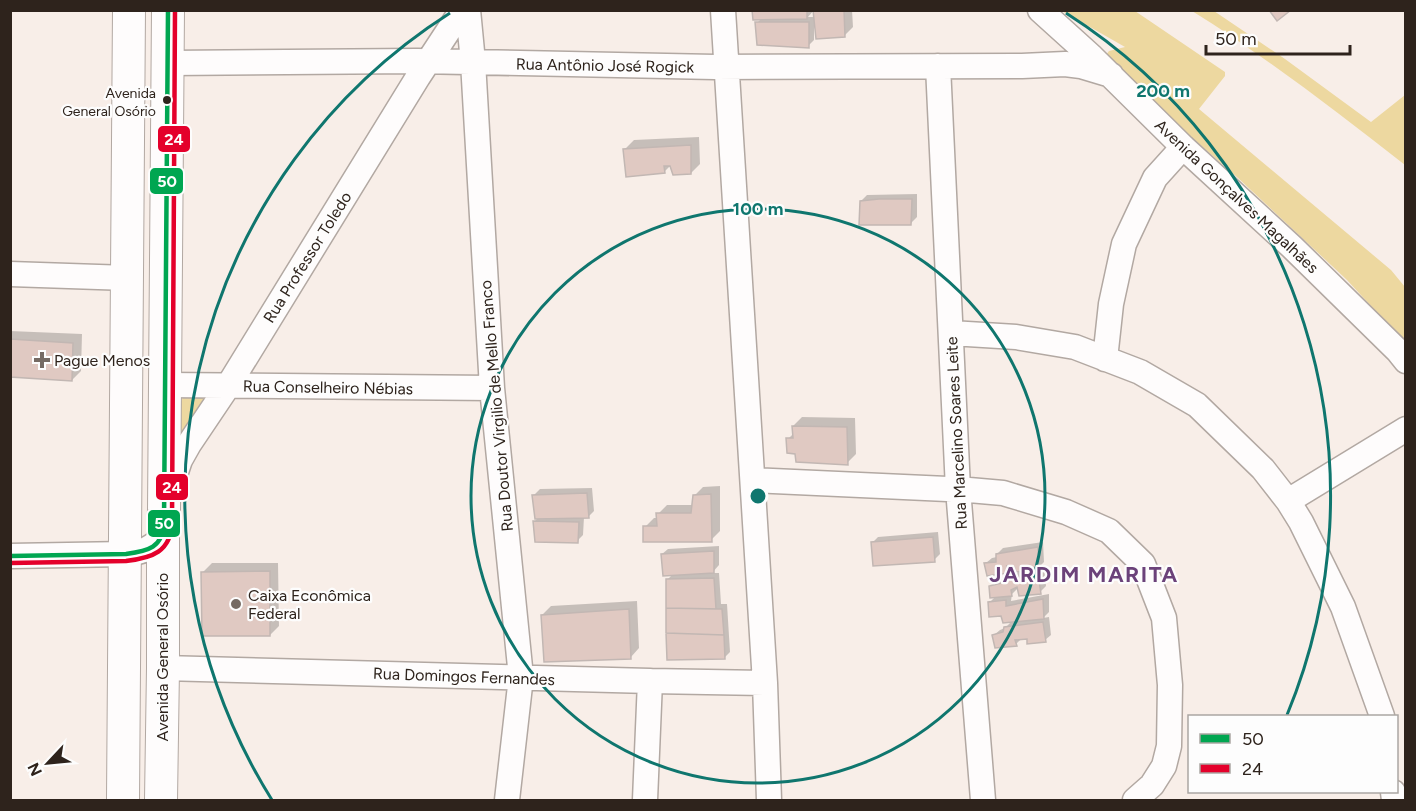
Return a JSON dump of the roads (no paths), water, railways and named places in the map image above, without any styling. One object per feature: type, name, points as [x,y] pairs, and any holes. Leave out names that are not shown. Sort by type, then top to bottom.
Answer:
[{"type":"main road","points":[[123,801],[129,10]]},
{"type":"main road","name":"Avenida General Osório","points":[[161,801],[168,10]]},
{"type":"street","name":"Rua Professor Toledo","points":[[163,523],[180,460],[189,444],[228,386],[428,61],[462,10]]},
{"type":"street","name":"Rua Doutor Virgilio de Mello Franco","points":[[468,10],[492,388],[521,677],[507,801]]},
{"type":"street","points":[[723,10],[765,683],[768,801]]},
{"type":"street","name":"Avenida Gonçalves Magalhães","points":[[1040,10],[1111,75],[1183,147],[1292,247],[1406,361]]},
{"type":"street","points":[[1040,65],[1072,39]]},
{"type":"street","name":"Rua Antônio José Rogick","points":[[169,63],[428,61],[727,67],[1065,64],[1111,75]]},
{"type":"street","name":"Rua Marcelino Soares Leite","points":[[938,66],[958,489],[983,801]]},
{"type":"street","points":[[1105,359],[1111,304],[1124,244],[1155,178],[1183,147]]},
{"type":"street","points":[[10,274],[128,278]]},
{"type":"street","points":[[951,333],[1016,337],[1075,347],[1140,372],[1197,405],[1263,469],[1302,522],[1343,607],[1382,715]]},
{"type":"street","name":"Rua Conselheiro Nébias","points":[[165,385],[492,388]]},
{"type":"street","points":[[1288,501],[1406,429]]},
{"type":"street","points":[[753,480],[1003,493],[1066,512],[1108,531],[1143,564],[1164,618],[1170,685],[1169,746],[1164,766],[1152,784],[1135,801]]},
{"type":"street","points":[[10,556],[126,554],[143,551],[157,543],[163,523]]},
{"type":"street","name":"Rua Domingos Fernandes","points":[[163,668],[765,683]]},
{"type":"street","points":[[645,801],[650,681]]},
{"type":"place","name":"Avenida General Osório","points":[[167,100]]},
{"type":"place","name":"Pague Menos","points":[[42,360]]},
{"type":"place","name":"Caixa Econômica Federal","points":[[236,604]]},
{"type":"district","name":"JARDIM MARITA","points":[[1084,574]]}]
